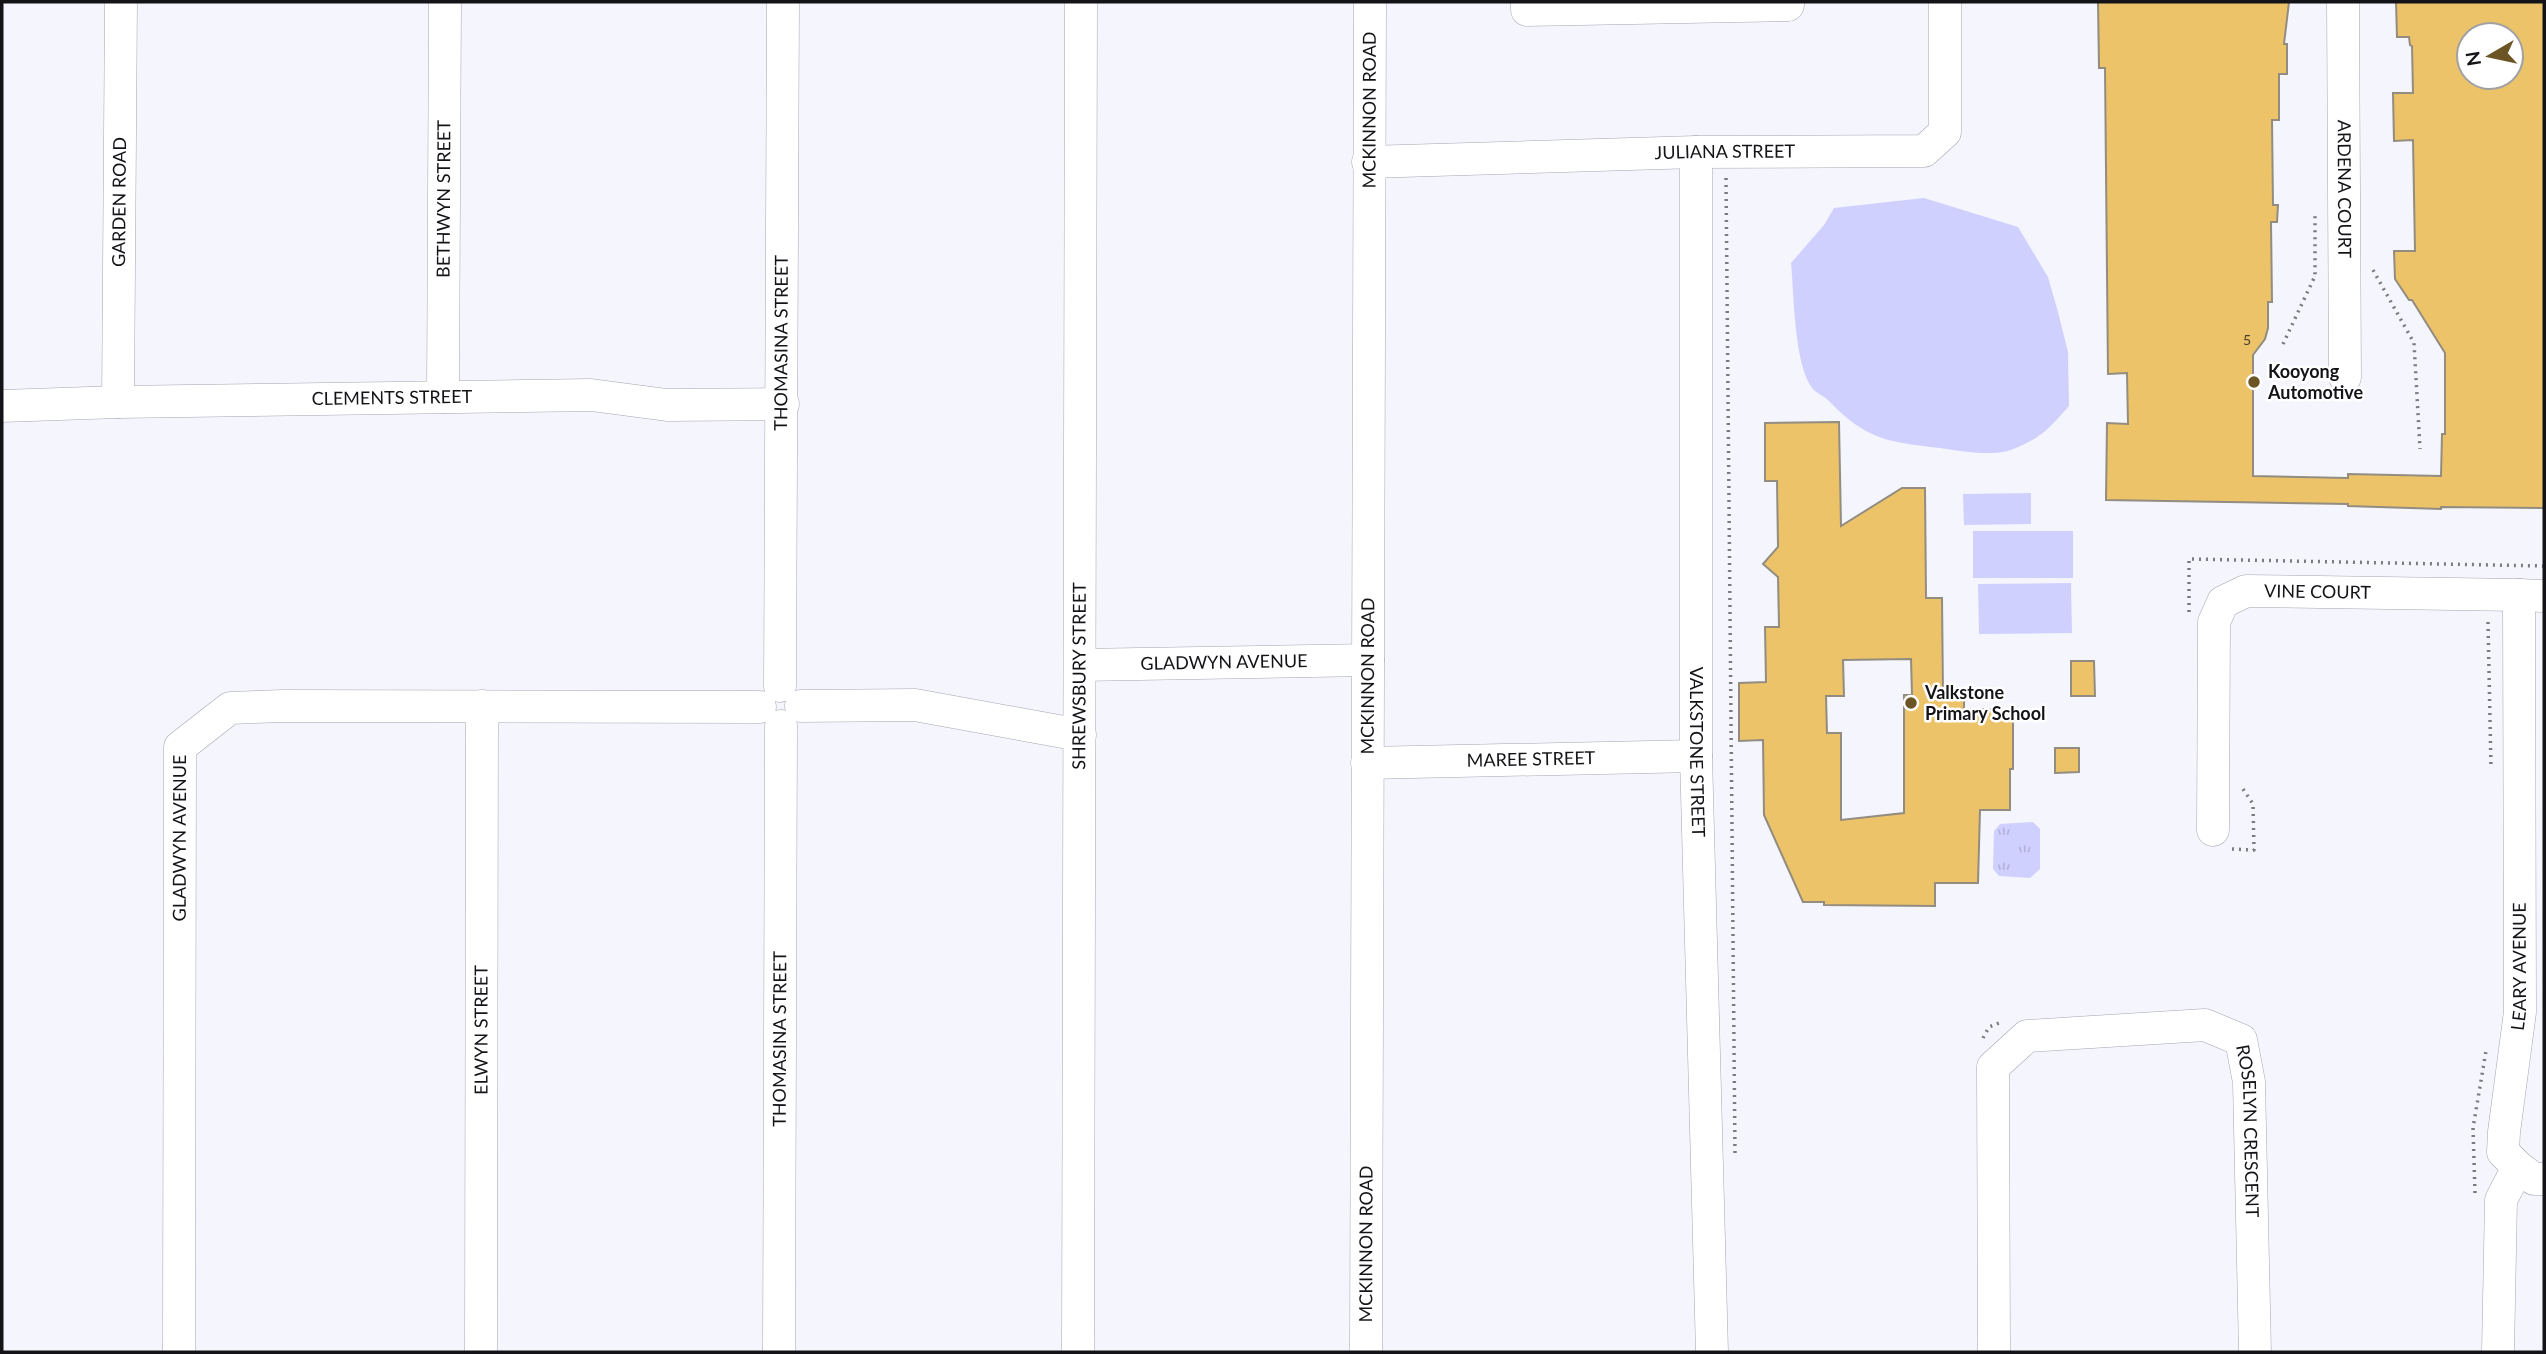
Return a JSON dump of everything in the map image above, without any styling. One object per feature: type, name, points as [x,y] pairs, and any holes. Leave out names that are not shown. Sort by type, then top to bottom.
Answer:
[{"type":"street","name":"GARDEN ROAD","points":[[118,402],[121,2]]},
{"type":"street","name":"BETHWYN STREET","points":[[443,397],[445,2]]},
{"type":"street","name":"THOMASINA STREET","points":[[779,1352],[783,2]]},
{"type":"street","name":"SHREWSBURY STREET","points":[[1078,1352],[1081,2]]},
{"type":"street","name":"MCKINNON ROAD","points":[[1366,1352],[1370,2]]},
{"type":"street","points":[[1527,2],[1527,10],[1788,5],[1788,2]]},
{"type":"street","name":"JULIANA STREET","points":[[1368,162],[1696,152],[1924,151],[1945,132],[1945,2]]},
{"type":"street","name":"ARDENA COURT","points":[[2343,2],[2345,377]]},
{"type":"street","name":"VALKSTONE STREET","points":[[1696,152],[1696,756],[1712,1352]]},
{"type":"street","name":"CLEMENTS STREET","points":[[2,406],[591,395],[667,405],[783,404]]},
{"type":"street","name":"VINE COURT","points":[[2220,839],[2214,622],[2223,602],[2246,591],[2531,595]]},
{"type":"street","name":"LEARY AVENUE","points":[[2498,1352],[2501,1200],[2531,1173],[2503,1152],[2503,1142],[2520,1012],[2531,595]]},
{"type":"street","name":"GLADWYN AVENUE","points":[[1080,665],[1367,660]]},
{"type":"street","name":"GLADWYN AVENUE","points":[[179,1352],[180,747],[230,708],[915,705],[1080,736]]},
{"type":"street","name":"ELWYN STREET","points":[[481,1352],[482,706]]},
{"type":"street","name":"MAREE STREET","points":[[1367,764],[1696,756]]},
{"type":"street","name":"ROSELYN CRESCENT","points":[[1994,1352],[1993,1067],[2027,1036],[2205,1025],[2241,1040],[2249,1082],[2255,1352]]},
{"type":"path","points":[[1726,174],[1735,1157]]},
{"type":"path","points":[[2283,344],[2315,276],[2315,207]]},
{"type":"path","points":[[2372,270],[2414,343],[2420,449]]},
{"type":"path","points":[[2189,614],[2189,559],[2544,566]]},
{"type":"path","points":[[2487,613],[2491,778]]},
{"type":"path","points":[[2220,839],[2255,850],[2253,804],[2240,785]]},
{"type":"path","points":[[1983,1038],[1989,1027],[2013,1018]]},
{"type":"path","points":[[2475,1194],[2473,1128],[2488,1040]]},
{"type":"green space","points":[[1924,198],[2018,227],[2048,277],[2068,352],[2069,406],[2043,432],[2011,450],[1996,453],[1971,452],[1883,438],[1870,433],[1843,415],[1812,388],[1806,377],[1798,346],[1791,263],[1824,225],[1834,208]]},
{"type":"green space","points":[[2031,493],[2031,524],[1964,525],[1963,494]]},
{"type":"green space","points":[[1973,531],[2073,531],[2073,578],[1973,578]]},
{"type":"green space","points":[[2071,583],[2072,633],[1979,634],[1978,584]]},
{"type":"green space","points":[[2033,822],[2040,829],[2040,869],[2030,878],[1999,876],[1993,869],[1994,831],[2000,824]]},
{"type":"building","points":[[2098,2],[2289,2],[2284,44],[2287,44],[2287,74],[2279,74],[2279,120],[2272,120],[2273,205],[2278,205],[2277,222],[2271,222],[2272,302],[2268,302],[2268,328],[2265,339],[2253,355],[2253,476],[2441,476],[2442,434],[2445,434],[2445,353],[2412,300],[2409,300],[2395,279],[2394,251],[2415,251],[2413,140],[2394,141],[2393,93],[2413,93],[2412,46],[2409,37],[2397,37],[2396,2],[2544,2],[2544,508],[2441,509],[2348,504],[2106,500],[2107,423],[2128,424],[2127,373],[2108,374],[2105,68],[2099,68]]},
{"type":"building","points":[[1839,422],[1841,526],[1902,488],[1925,488],[1926,598],[1942,598],[1943,694],[1964,694],[1964,709],[2013,709],[2010,810],[1980,810],[1978,883],[1935,883],[1935,906],[1824,905],[1824,902],[1803,902],[1764,815],[1763,740],[1739,741],[1739,683],[1766,682],[1765,627],[1779,627],[1778,577],[1763,564],[1778,547],[1777,481],[1765,481],[1765,423]],"holes":[[[1911,659],[1912,695],[1904,695],[1904,813],[1841,820],[1841,733],[1827,733],[1826,696],[1844,696],[1843,660]]]},
{"type":"building","points":[[2071,661],[2094,661],[2095,696],[2071,696]]},
{"type":"building","points":[[2055,748],[2079,748],[2079,772],[2055,773]]},
{"type":"place","name":"Kooyong Automotive","points":[[2254,382]]},
{"type":"place","name":"Valkstone Primary School","points":[[1911,703]]}]
